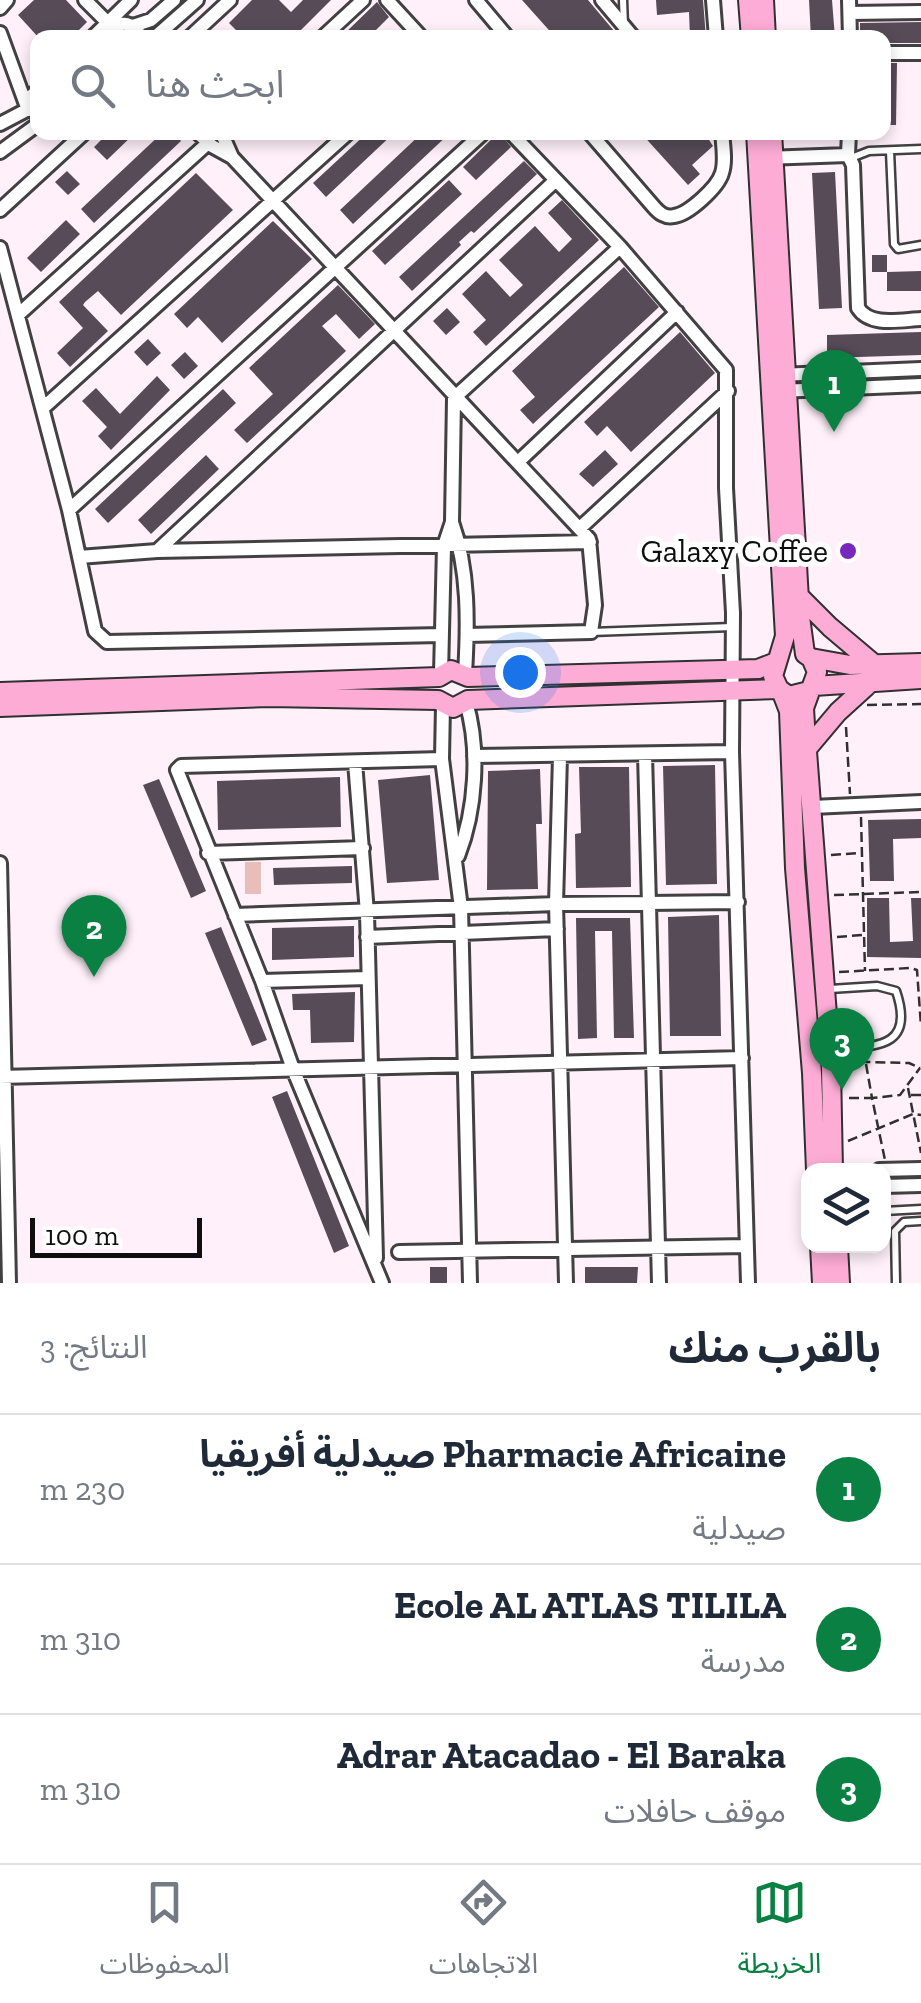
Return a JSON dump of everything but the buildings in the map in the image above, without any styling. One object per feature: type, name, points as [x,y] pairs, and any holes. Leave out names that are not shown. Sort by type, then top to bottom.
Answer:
[{"type":"main road","points":[[748,0],[750,30]]},
{"type":"main road","points":[[764,0],[766,30]]},
{"type":"main road","points":[[759,140],[766,158]]},
{"type":"main road","points":[[770,140],[766,158],[780,383],[799,596],[808,656],[817,672],[804,708],[830,1050],[834,1163]]},
{"type":"main road","points":[[780,383],[785,636],[772,676],[789,710],[796,886],[816,1163]]},
{"type":"main road","points":[[799,596],[873,674]]},
{"type":"main road","points":[[0,692],[440,676],[450,670],[467,676],[758,669],[792,652],[873,674],[921,680]]},
{"type":"main road","points":[[467,701],[734,690],[780,691],[796,696],[921,662]]},
{"type":"main road","points":[[806,750],[873,674]]},
{"type":"main road","points":[[440,676],[434,688],[440,702]]},
{"type":"main road","points":[[0,707],[269,698],[440,702],[457,708],[467,701],[472,689],[467,676]]},
{"type":"main road","points":[[820,1253],[822,1283]]},
{"type":"main road","points":[[838,1253],[840,1283]]},
{"type":"street","points":[[0,8],[7,0]]},
{"type":"street","points":[[85,0],[110,29]]},
{"type":"street","points":[[110,29],[131,0]]},
{"type":"street","points":[[133,26],[151,20],[174,0]]},
{"type":"street","points":[[163,30],[197,0]]},
{"type":"street","points":[[198,30],[230,0]]},
{"type":"street","points":[[330,30],[362,0]]},
{"type":"street","points":[[388,0],[415,30]]},
{"type":"street","points":[[476,0],[501,30]]},
{"type":"street","points":[[602,0],[627,30]]},
{"type":"street","points":[[713,0],[715,30]]},
{"type":"street","points":[[850,7],[921,12]]},
{"type":"street","points":[[110,29],[124,23],[136,30]]},
{"type":"street","points":[[0,33],[30,105],[0,124]]},
{"type":"street","points":[[891,54],[921,54]]},
{"type":"street","points":[[0,152],[30,130]]},
{"type":"street","points":[[0,210],[76,140]]},
{"type":"street","points":[[18,314],[201,140]]},
{"type":"street","points":[[206,140],[232,157],[590,542],[595,606],[591,632],[467,635]]},
{"type":"street","points":[[225,140],[232,157]]},
{"type":"street","points":[[43,408],[340,140]]},
{"type":"street","points":[[70,510],[475,140]]},
{"type":"street","points":[[518,140],[620,247],[724,366],[728,392],[726,488],[733,627],[732,752],[748,1283]]},
{"type":"street","points":[[596,140],[653,206],[672,217],[688,209],[719,180],[724,164],[722,140]]},
{"type":"street","points":[[849,140],[858,308],[872,320],[921,319]]},
{"type":"street","points":[[766,158],[850,157]]},
{"type":"street","points":[[158,551],[556,180]]},
{"type":"street","points":[[440,676],[444,546],[452,522],[454,398],[620,247]]},
{"type":"street","points":[[0,248],[70,510],[95,631],[106,642],[440,635]]},
{"type":"street","points":[[518,462],[677,312]]},
{"type":"street","points":[[780,383],[921,369]]},
{"type":"street","points":[[780,383],[921,385]]},
{"type":"street","points":[[580,528],[728,392]]},
{"type":"street","points":[[452,522],[461,546],[467,676]]},
{"type":"street","points":[[79,557],[158,551],[590,542]]},
{"type":"street","points":[[457,858],[467,832],[474,756],[474,728],[467,701]]},
{"type":"street","points":[[440,702],[442,759],[461,908],[470,1283]]},
{"type":"street","points":[[474,756],[732,752]]},
{"type":"street","points":[[645,754],[658,1283]]},
{"type":"street","points":[[560,756],[556,904],[566,1283]]},
{"type":"street","points":[[382,1283],[176,774],[181,766],[442,759]]},
{"type":"street","points":[[355,762],[367,913],[376,1266]]},
{"type":"street","points":[[812,807],[921,802]]},
{"type":"street","points":[[208,853],[363,848]]},
{"type":"street","points":[[0,862],[3,1225],[9,1283]]},
{"type":"street","points":[[235,915],[738,902]]},
{"type":"street","points":[[367,937],[557,929]]},
{"type":"street","points":[[262,981],[368,978]]},
{"type":"street","points":[[2,1077],[742,1058]]},
{"type":"street","points":[[891,1170],[921,1169]]},
{"type":"street","points":[[891,1186],[921,1185]]},
{"type":"street","points":[[400,1252],[468,1254],[747,1246]]},
{"type":"lane","points":[[623,0],[624,26]]},
{"type":"lane","points":[[850,157],[868,151],[921,149]]},
{"type":"lane","points":[[890,151],[894,244],[898,249],[921,245]]},
{"type":"lane","points":[[591,632],[733,627]]},
{"type":"lane","points":[[826,990],[877,986],[896,992],[902,1009],[898,1034],[892,1040],[882,1045],[830,1050]]},
{"type":"lane","points":[[891,1211],[921,1210]]},
{"type":"lane","points":[[896,1283],[896,1231],[904,1222],[921,1221]]},
{"type":"path","points":[[865,971],[861,853],[844,706],[921,704]]},
{"type":"path","points":[[815,856],[861,853]]},
{"type":"path","points":[[817,896],[921,892]]},
{"type":"path","points":[[820,938],[864,936]]},
{"type":"path","points":[[860,1053],[866,1062],[882,1163]]},
{"type":"path","points":[[832,1098],[900,1095],[921,1067],[866,1062]]},
{"type":"path","points":[[908,1086],[921,1153]]},
{"type":"path","points":[[910,1095],[921,1095]]},
{"type":"path","points":[[833,1148],[921,1114]]},
{"type":"shaded area","points":[[245,862],[261,862],[261,894],[245,894]]},
{"type":"place","name":"Pharmacie Africaine صيدلية أفريقيا","points":[[834,432]]},
{"type":"place","name":"Galaxy Coffee","points":[[848,551]]},
{"type":"place","name":"Ecole AL ATLAS TILILA","points":[[94,977]]},
{"type":"place","name":"Adrar Atacadao - El Baraka","points":[[842,1090]]}]
